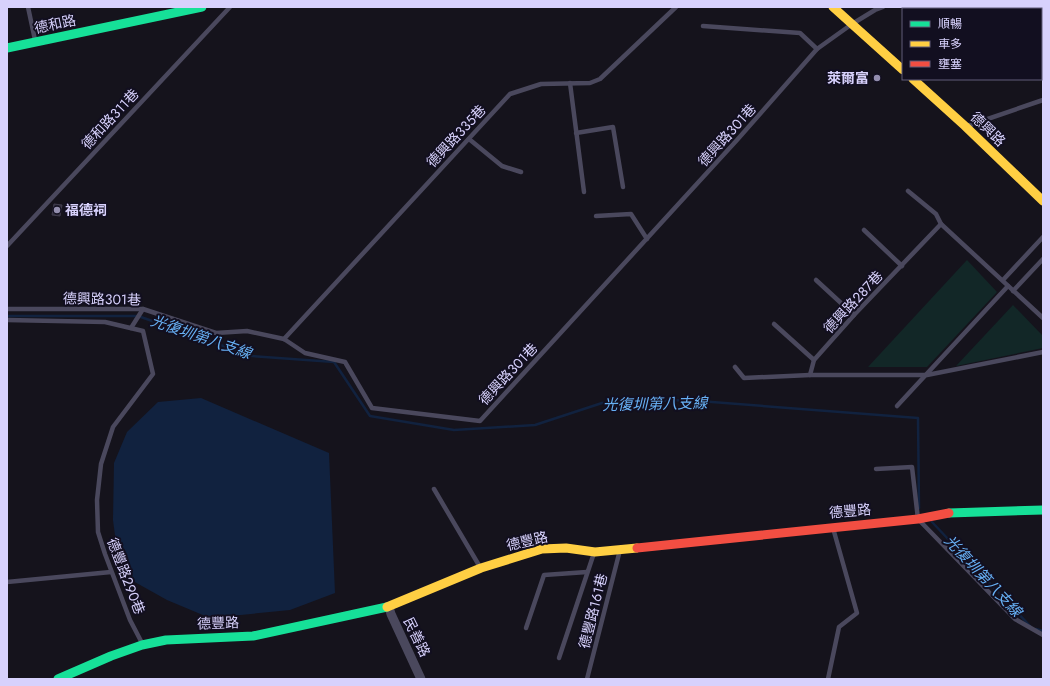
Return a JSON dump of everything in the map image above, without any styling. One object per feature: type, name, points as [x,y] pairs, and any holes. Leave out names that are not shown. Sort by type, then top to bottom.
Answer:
[{"type":"street","name":"德和路","points":[[7,48],[202,7]]},
{"type":"street","points":[[833,7],[902,69]]},
{"type":"street","name":"德興路","points":[[914,80],[965,126],[1043,201]]},
{"type":"street","name":"德豐路","points":[[58,679],[142,645],[166,640],[253,636],[389,607],[481,568],[542,549],[566,548],[595,552],[918,519],[950,513],[1043,510]]},
{"type":"street","name":"民善路","points":[[389,607],[421,679]]},
{"type":"lane","points":[[28,7],[36,43]]},
{"type":"lane","name":"德和路311巷","points":[[7,246],[230,7]]},
{"type":"lane","name":"德興路335巷","points":[[284,339],[510,94],[541,84],[590,83],[600,79],[676,7]]},
{"type":"lane","name":"德興路301巷","points":[[7,309],[143,309],[216,334],[247,331],[284,339],[305,353],[345,362],[372,408],[480,421],[737,140],[817,50],[852,24],[875,10],[883,7]]},
{"type":"lane","points":[[703,26],[800,33],[817,50]]},
{"type":"lane","points":[[570,83],[584,192]]},
{"type":"lane","points":[[965,126],[1043,100]]},
{"type":"lane","points":[[576,133],[613,127],[623,186]]},
{"type":"lane","points":[[469,139],[502,166],[521,172]]},
{"type":"lane","points":[[908,191],[936,214],[941,224],[1043,318]]},
{"type":"lane","points":[[596,216],[631,214],[646,239]]},
{"type":"lane","name":"德興路287巷","points":[[810,375],[814,360],[941,224]]},
{"type":"lane","points":[[864,230],[902,266]]},
{"type":"lane","points":[[1003,280],[1043,237]]},
{"type":"lane","points":[[1013,291],[1043,259]]},
{"type":"lane","points":[[816,280],[854,316]]},
{"type":"lane","points":[[897,406],[1008,286]]},
{"type":"lane","points":[[131,328],[143,309]]},
{"type":"lane","name":"德豐路290巷","points":[[7,320],[104,322],[143,331],[153,374],[113,427],[101,464],[97,500],[98,532],[111,572],[142,645]]},
{"type":"lane","points":[[774,324],[814,360]]},
{"type":"lane","points":[[735,367],[744,378],[810,375],[927,375],[1043,352]]},
{"type":"lane","points":[[876,468],[912,467],[918,519],[1015,619],[1043,635]]},
{"type":"lane","points":[[434,489],[481,568]]},
{"type":"lane","points":[[828,679],[839,627],[857,613],[833,527]]},
{"type":"lane","name":"德豐路161巷","points":[[587,679],[620,549]]},
{"type":"lane","points":[[559,658],[595,552]]},
{"type":"lane","points":[[7,582],[111,572]]},
{"type":"lane","points":[[526,628],[544,575],[587,572]]},
{"type":"green space","points":[[967,260],[997,292],[927,367],[868,367]]},
{"type":"green space","points":[[1013,305],[1043,336],[1043,348],[956,366]]},
{"type":"water","points":[[201,398],[329,453],[335,593],[290,610],[210,618],[167,600],[133,581],[117,551],[113,520],[114,463],[127,432],[158,402]]},
{"type":"building","name":"福德祠","points":[[54,204],[62,205],[60,216],[52,215]]},
{"type":"waterway","name":"光復圳第八支線","points":[[7,316],[138,316],[252,356],[334,362],[370,416],[454,430],[535,425],[602,403],[686,400],[918,418],[919,508]]},
{"type":"waterway","name":"光復圳第八支線","points":[[932,522],[1030,626]]},
{"type":"waterway","name":"光復圳第八支線","points":[[1036,629],[1043,631]]},
{"type":"traffic: fast","points":[[7,48],[202,7]]},
{"type":"traffic: fast","points":[[949,513],[1043,510]]},
{"type":"traffic: fast","points":[[58,679],[111,656],[142,645],[166,640],[253,636],[387,607]]},
{"type":"traffic: slow","points":[[833,7],[902,69]]},
{"type":"traffic: slow","points":[[914,80],[965,126],[1043,201]]},
{"type":"traffic: slow","points":[[387,607],[481,568],[542,549],[566,548],[595,552],[637,548]]},
{"type":"traffic: jam","points":[[637,548],[918,519],[949,513]]},
{"type":"place","name":"萊爾富","points":[[877,78]]},
{"type":"place","name":"福德祠","points":[[57,210]]}]
